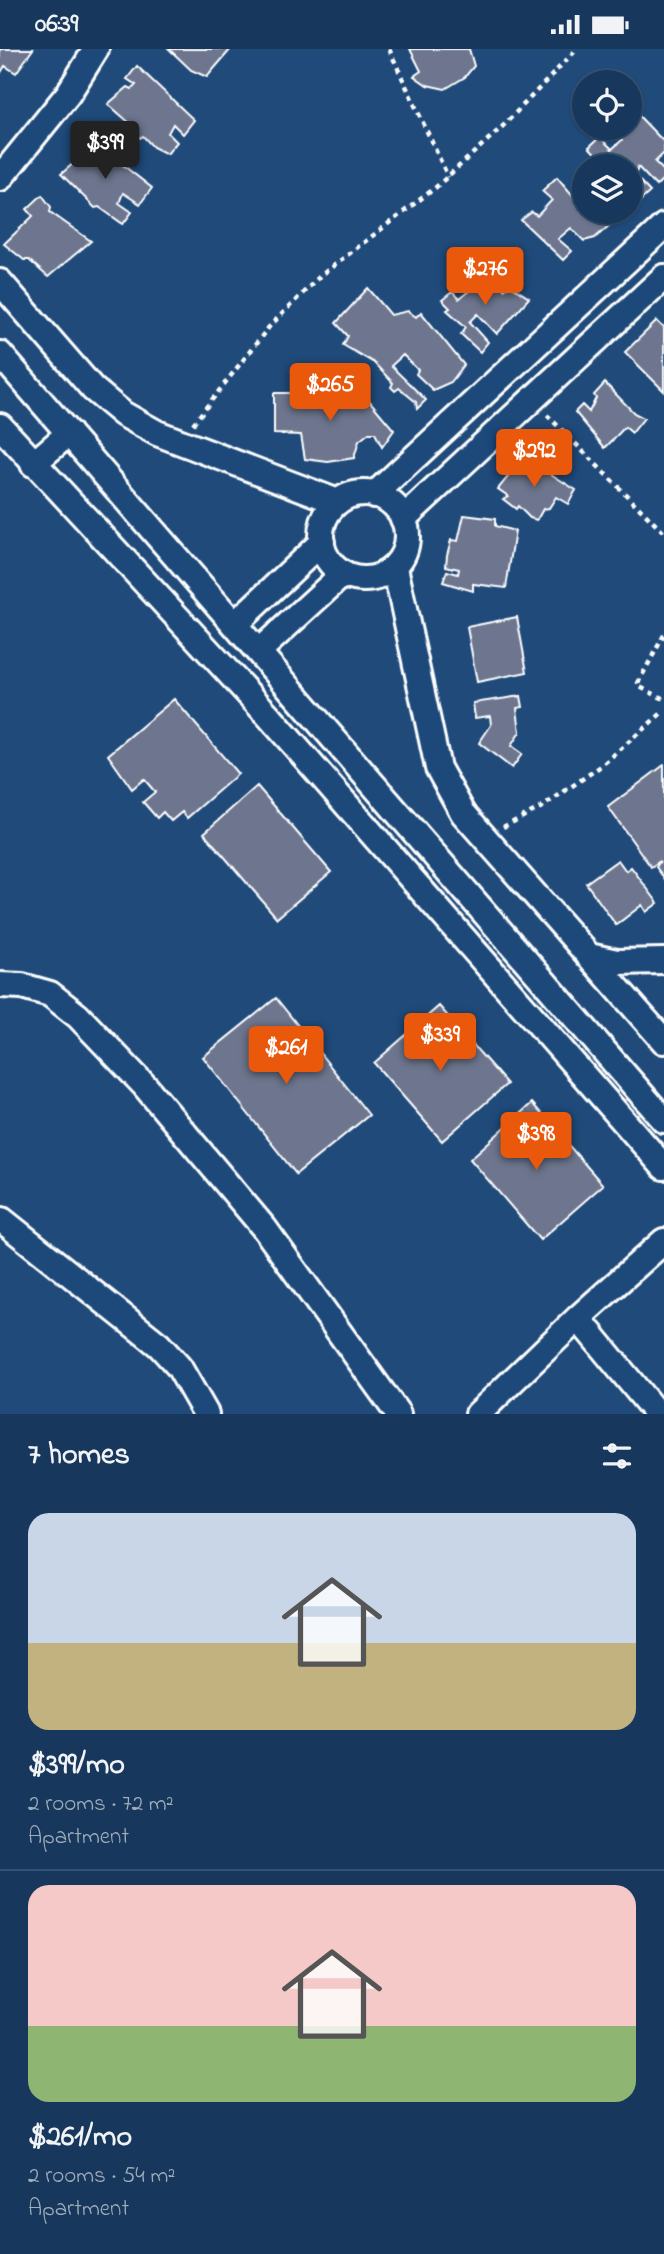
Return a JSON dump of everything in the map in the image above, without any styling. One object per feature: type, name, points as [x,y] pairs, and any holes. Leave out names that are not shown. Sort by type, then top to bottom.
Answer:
[{"type":"street","points":[[0,178],[68,94],[96,49]]},
{"type":"street","points":[[374,495],[664,226]]},
{"type":"street","points":[[403,519],[664,277]]},
{"type":"street","points":[[0,282],[93,389],[123,414],[157,433],[338,502]]},
{"type":"street","points":[[0,354],[664,1120]]},
{"type":"street","points":[[0,426],[268,715],[664,1167]]},
{"type":"street","points":[[33,464],[69,433]]},
{"type":"street","points":[[355,495],[374,495],[391,503],[403,519],[407,528],[405,549],[395,567],[370,579],[343,574],[329,561],[322,543],[325,520],[338,502],[355,495]]},
{"type":"street","points":[[235,624],[322,543]]},
{"type":"street","points":[[395,567],[438,768],[448,791],[484,837],[664,1041]]},
{"type":"street","points":[[259,651],[343,574]]},
{"type":"street","points":[[272,589],[297,616]]},
{"type":"street","points":[[397,864],[423,840]]},
{"type":"street","points":[[589,956],[617,962],[664,961]]},
{"type":"street","points":[[0,985],[22,986],[50,994],[78,1016],[145,1086],[265,1229],[398,1414]]},
{"type":"street","points":[[2,1220],[159,1345],[179,1367],[206,1414]]},
{"type":"street","points":[[478,1414],[578,1318],[664,1241]]},
{"type":"street","points":[[578,1318],[657,1414]]},
{"type":"path","points":[[389,49],[447,177]]},
{"type":"path","points":[[180,442],[223,384],[278,319],[320,276],[447,177],[502,127],[577,49]]},
{"type":"path","points":[[532,399],[664,533]]},
{"type":"path","points":[[664,635],[638,683],[640,687],[664,699]]},
{"type":"path","points":[[484,837],[542,807],[601,766],[664,711]]},
{"type":"building","points":[[0,49],[33,49],[16,73],[5,66],[0,74]]},
{"type":"building","points":[[169,49],[231,49],[207,77],[191,70]]},
{"type":"building","points":[[410,49],[469,49],[474,66],[465,77],[445,89],[427,85],[414,76],[421,71]]},
{"type":"building","points":[[137,66],[194,120],[183,134],[173,124],[168,133],[177,142],[167,154],[153,147],[143,136],[140,138],[130,128],[132,125],[108,104],[128,87],[132,89],[136,85],[127,79]]},
{"type":"building","points":[[642,119],[664,142],[664,153],[655,162],[664,171],[664,178],[656,186],[642,171],[642,154],[596,154],[589,147],[597,140],[603,140],[612,149],[622,140],[642,140]]},
{"type":"building","points":[[87,137],[152,188],[140,204],[123,193],[119,203],[132,212],[123,224],[99,207],[95,208],[61,174],[82,156],[74,150]]},
{"type":"building","points":[[557,177],[572,194],[572,224],[611,224],[595,238],[584,241],[571,228],[558,239],[572,251],[563,260],[521,220],[532,212],[537,216],[552,200],[542,191]]},
{"type":"building","points":[[642,183],[650,192],[642,199]]},
{"type":"building","points":[[42,195],[51,207],[50,212],[91,241],[48,277],[29,260],[24,260],[4,244],[33,216],[27,209]]},
{"type":"building","points":[[489,272],[504,289],[509,285],[529,298],[497,334],[478,314],[470,322],[488,342],[480,352],[461,334],[466,327],[447,310],[450,308],[442,300],[452,292],[459,299],[475,286],[467,278],[471,275],[479,281]]},
{"type":"building","points":[[368,288],[391,315],[408,311],[416,317],[421,312],[464,365],[451,382],[433,390],[416,374],[418,370],[403,355],[391,366],[426,400],[417,409],[416,402],[399,388],[395,391],[391,387],[393,383],[374,363],[343,345],[348,336],[336,323]]},
{"type":"building","points":[[657,321],[664,328],[664,391],[625,352]]},
{"type":"building","points":[[352,380],[394,430],[382,447],[375,433],[369,433],[359,441],[354,458],[328,462],[305,459],[301,435],[274,434],[274,393],[297,393],[299,402],[323,401],[327,407]]},
{"type":"building","points":[[605,383],[634,413],[644,418],[632,433],[625,427],[605,448],[575,412],[582,405],[589,412],[596,398],[594,395]]},
{"type":"building","points":[[524,457],[576,490],[568,504],[556,497],[549,508],[543,509],[537,520],[503,499],[508,496],[498,489]]},
{"type":"building","points":[[464,515],[495,519],[495,526],[515,531],[506,588],[473,584],[473,591],[443,582],[447,571],[458,574],[459,569],[446,566],[447,555],[451,540],[458,541]]},
{"type":"building","points":[[517,617],[527,672],[477,682],[467,627]]},
{"type":"building","points":[[521,696],[523,707],[517,708],[520,732],[511,746],[522,754],[512,768],[479,743],[491,725],[490,716],[475,718],[473,703]]},
{"type":"building","points":[[174,699],[238,774],[187,818],[182,812],[171,821],[163,812],[157,818],[143,802],[155,792],[144,779],[132,789],[108,755]]},
{"type":"building","points":[[664,765],[664,878],[656,867],[660,861],[651,867],[608,807]]},
{"type":"building","points":[[257,786],[331,872],[277,918],[204,833]]},
{"type":"building","points":[[618,860],[626,871],[631,867],[658,903],[646,912],[642,905],[616,925],[586,883]]},
{"type":"building","points":[[276,998],[369,1115],[296,1174],[203,1057]]},
{"type":"building","points":[[439,1006],[507,1084],[442,1141],[374,1063]]},
{"type":"building","points":[[532,1103],[603,1185],[540,1240],[470,1159]]}]
